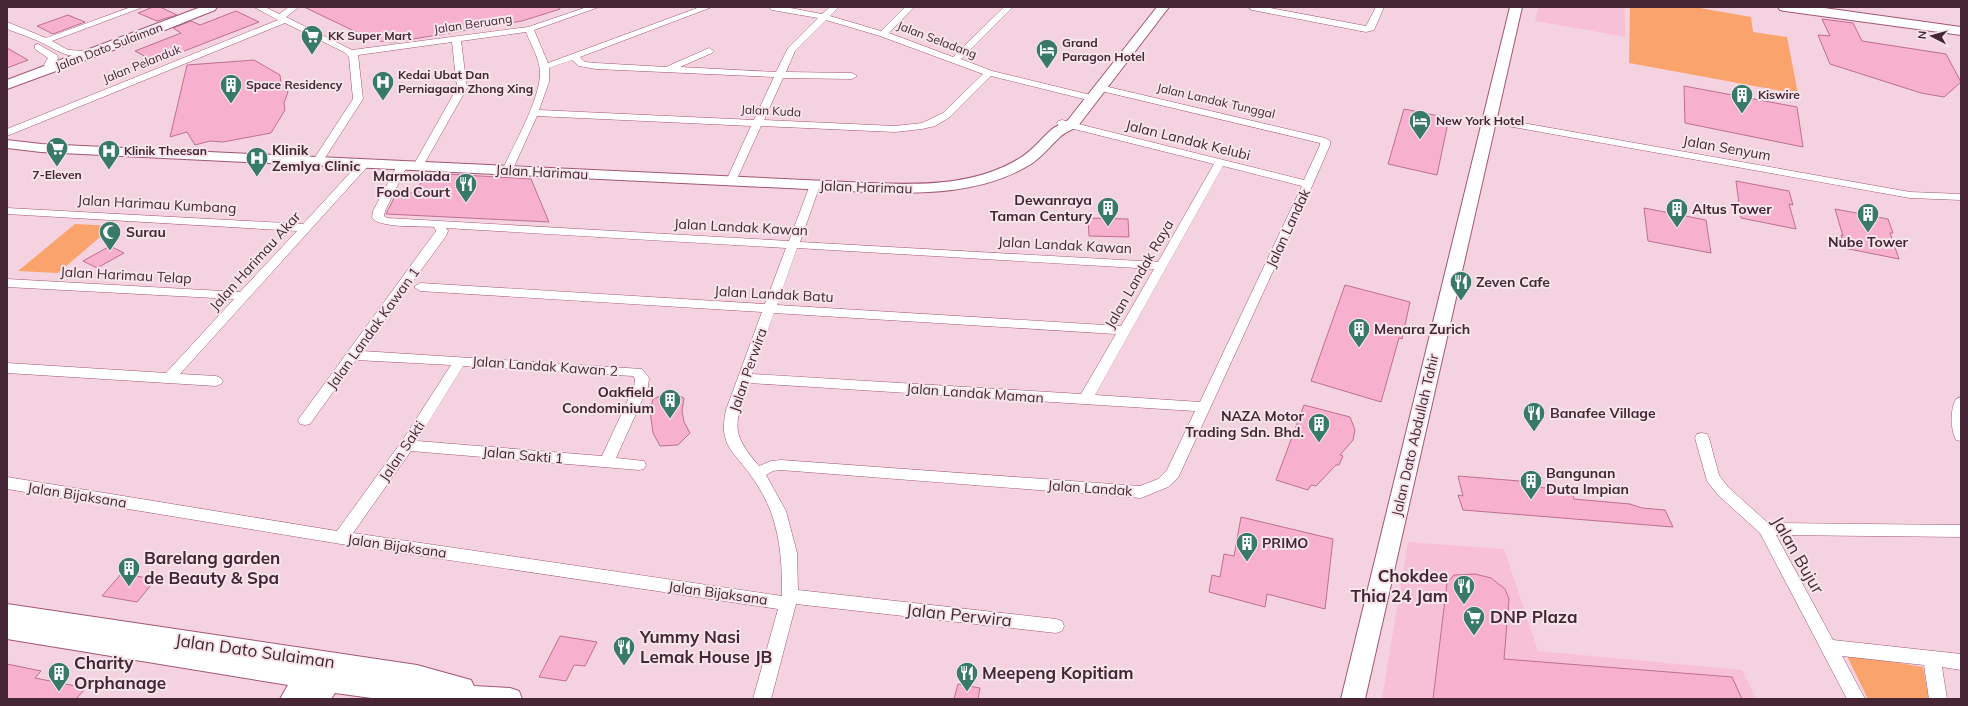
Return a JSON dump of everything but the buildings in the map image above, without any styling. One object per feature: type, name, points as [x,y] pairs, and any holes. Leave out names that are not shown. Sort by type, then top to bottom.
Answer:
[{"type":"highway","points":[[1786,7],[1961,31]]},
{"type":"highway","points":[[1852,7],[1961,21]]},
{"type":"highway","points":[[1904,24],[1961,34]]},
{"type":"street","points":[[45,41],[139,7]]},
{"type":"street","name":"Jalan Dato Sulaiman","points":[[7,80],[83,53],[202,7]]},
{"type":"street","name":"Jalan Dato Sulaiman","points":[[7,85],[132,39],[210,7]]},
{"type":"street","points":[[258,7],[354,56],[358,99],[317,162]]},
{"type":"street","name":"Jalan Pelanduk","points":[[7,133],[283,19],[295,7]]},
{"type":"street","name":"Jalan Beruang","points":[[350,53],[529,29],[595,7]]},
{"type":"street","points":[[544,67],[708,7]]},
{"type":"street","name":"Jalan Seladang","points":[[772,7],[824,17],[883,34],[989,73],[1091,94]]},
{"type":"street","points":[[731,181],[795,45],[835,7]]},
{"type":"street","points":[[883,34],[910,7]]},
{"type":"street","points":[[954,61],[1009,7]]},
{"type":"street","name":"Jalan Harimau","points":[[1091,94],[1152,7]]},
{"type":"street","name":"Jalan Harimau","points":[[7,144],[41,148],[507,171],[909,189],[936,187],[980,180],[1024,162],[1036,154],[1064,126],[1163,7]]},
{"type":"street","points":[[1252,7],[1366,29],[1371,28],[1380,7]]},
{"type":"street","name":"Jalan Dato Abdullah Tahir","points":[[1353,699],[1516,7]]},
{"type":"street","points":[[7,25],[27,35],[45,41],[65,53],[83,53]]},
{"type":"street","points":[[507,171],[533,113],[544,79],[544,67],[529,29]]},
{"type":"street","points":[[27,35],[25,39],[52,55],[53,58],[49,65]]},
{"type":"street","points":[[418,166],[462,88],[456,39]]},
{"type":"street","points":[[666,69],[709,51]]},
{"type":"street","points":[[574,57],[587,66],[780,75],[852,76]]},
{"type":"street","name":"Jalan Kuda","points":[[533,113],[895,129],[921,127],[932,124],[945,116],[989,73]]},
{"type":"street","name":"Jalan Landak Tunggal","points":[[1091,94],[1325,141]]},
{"type":"street","name":"Jalan Senyum","points":[[1489,120],[1903,194],[1927,197],[1961,197]]},
{"type":"street","name":"Jalan Landak Kelubi","points":[[1064,126],[1308,184]]},
{"type":"street","name":"Jalan Landak","points":[[757,473],[771,466],[781,465],[1141,492],[1163,483],[1173,474],[1205,407],[1326,145],[1325,141]]},
{"type":"street","name":"Jalan Landak Raya","points":[[1085,400],[1220,163]]},
{"type":"street","name":"Jalan Harimau Akar","points":[[168,378],[364,164]]},
{"type":"street","points":[[402,166],[378,211],[378,218],[385,221],[439,230]]},
{"type":"street","name":"Jalan Perwira","points":[[762,699],[789,600],[789,553],[778,511],[757,473],[739,452],[732,438],[730,424],[733,410],[744,378],[815,185]]},
{"type":"street","name":"Jalan Harimau Kumbang","points":[[7,211],[306,228]]},
{"type":"street","name":"Jalan Landak Kawan","points":[[461,226],[1161,266]]},
{"type":"street","name":"Jalan Landak Kawan 1","points":[[305,420],[353,355],[439,230],[461,226]]},
{"type":"street","name":"Jalan Harimau Telap","points":[[7,283],[243,296]]},
{"type":"street","name":"Jalan Landak Batu","points":[[420,288],[1125,330]]},
{"type":"street","name":"Jalan Landak Kawan 2","points":[[353,355],[637,372],[642,378],[641,387],[607,462]]},
{"type":"street","name":"Jalan Sakti","points":[[341,538],[407,445],[460,361]]},
{"type":"street","points":[[7,368],[216,381]]},
{"type":"street","name":"Jalan Landak Maman","points":[[744,378],[1205,407]]},
{"type":"street","points":[[1961,402],[1958,422],[1961,436]]},
{"type":"street","name":"Jalan Bujur","points":[[1702,438],[1712,477],[1723,491],[1765,529],[1856,699]]},
{"type":"street","name":"Jalan Sakti 1","points":[[407,445],[639,465]]},
{"type":"street","name":"Jalan Bijaksana","points":[[7,483],[341,538],[789,600]]},
{"type":"street","points":[[1765,529],[1961,531]]},
{"type":"street","name":"Jalan Perwira","points":[[789,600],[1056,626]]},
{"type":"street","name":"Jalan Dato Sulaiman","points":[[7,614],[407,692],[505,698]]},
{"type":"street","name":"Jalan Dato Sulaiman","points":[[7,629],[322,676]]},
{"type":"street","points":[[1828,647],[1961,662]]},
{"type":"street","points":[[1932,659],[1938,699]]},
{"type":"street","points":[[292,699],[322,676]]},
{"type":"shaded area","points":[[1538,7],[1624,7],[1626,37],[1535,21]]},
{"type":"shaded area","points":[[1630,7],[1694,7],[1751,17],[1753,32],[1787,37],[1798,94],[1629,63]]},
{"type":"shaded area","points":[[75,224],[113,226],[58,273],[18,271]]},
{"type":"shaded area","points":[[1408,542],[1504,549],[1538,651],[1742,670],[1756,699],[1382,699]]},
{"type":"shaded area","points":[[1846,654],[1923,667],[1929,699],[1868,699]]},
{"type":"place","name":"KK Super Mart","points":[[312,56]]},
{"type":"place","name":"Grand Paragon Hotel","points":[[1047,70]]},
{"type":"place","name":"Kedai Ubat Dan Perniagaan Zhong Xing","points":[[383,102]]},
{"type":"place","name":"Space Residency","points":[[231,104]]},
{"type":"place","name":"Kiswire","points":[[1742,114]]},
{"type":"place","name":"New York Hotel","points":[[1420,140]]},
{"type":"place","name":"7-Eleven","points":[[57,168]]},
{"type":"place","name":"Klinik Theesan","points":[[109,170]]},
{"type":"place","name":"Klinik Zemlya Clinic","points":[[257,178]]},
{"type":"place","name":"Marmolada Food Court","points":[[466,204]]},
{"type":"place","name":"Dewanraya Taman Century","points":[[1108,228]]},
{"type":"place","name":"Altus Tower","points":[[1677,228]]},
{"type":"place","name":"Nube Tower","points":[[1868,234]]},
{"type":"place","name":"Surau","points":[[110,252]]},
{"type":"place","name":"Zeven Cafe","points":[[1461,302]]},
{"type":"place","name":"Menara Zurich","points":[[1359,348]]},
{"type":"place","name":"Oakfield Condominium","points":[[670,420]]},
{"type":"place","name":"Banafee Village","points":[[1534,432]]},
{"type":"place","name":"NAZA Motor Trading Sdn. Bhd.","points":[[1319,444]]},
{"type":"place","name":"Bangunan Duta Impian","points":[[1531,500]]},
{"type":"place","name":"PRIMO","points":[[1247,562]]},
{"type":"place","name":"Barelang garden de Beauty & Spa","points":[[129,588]]},
{"type":"place","name":"Chokdee Thia 24 Jam","points":[[1464,606]]},
{"type":"place","name":"DNP Plaza","points":[[1474,636]]},
{"type":"place","name":"Yummy Nasi Lemak House JB","points":[[624,666]]},
{"type":"place","name":"Charity Orphanage","points":[[59,692]]},
{"type":"place","name":"Meepeng Kopitiam","points":[[967,692]]}]
